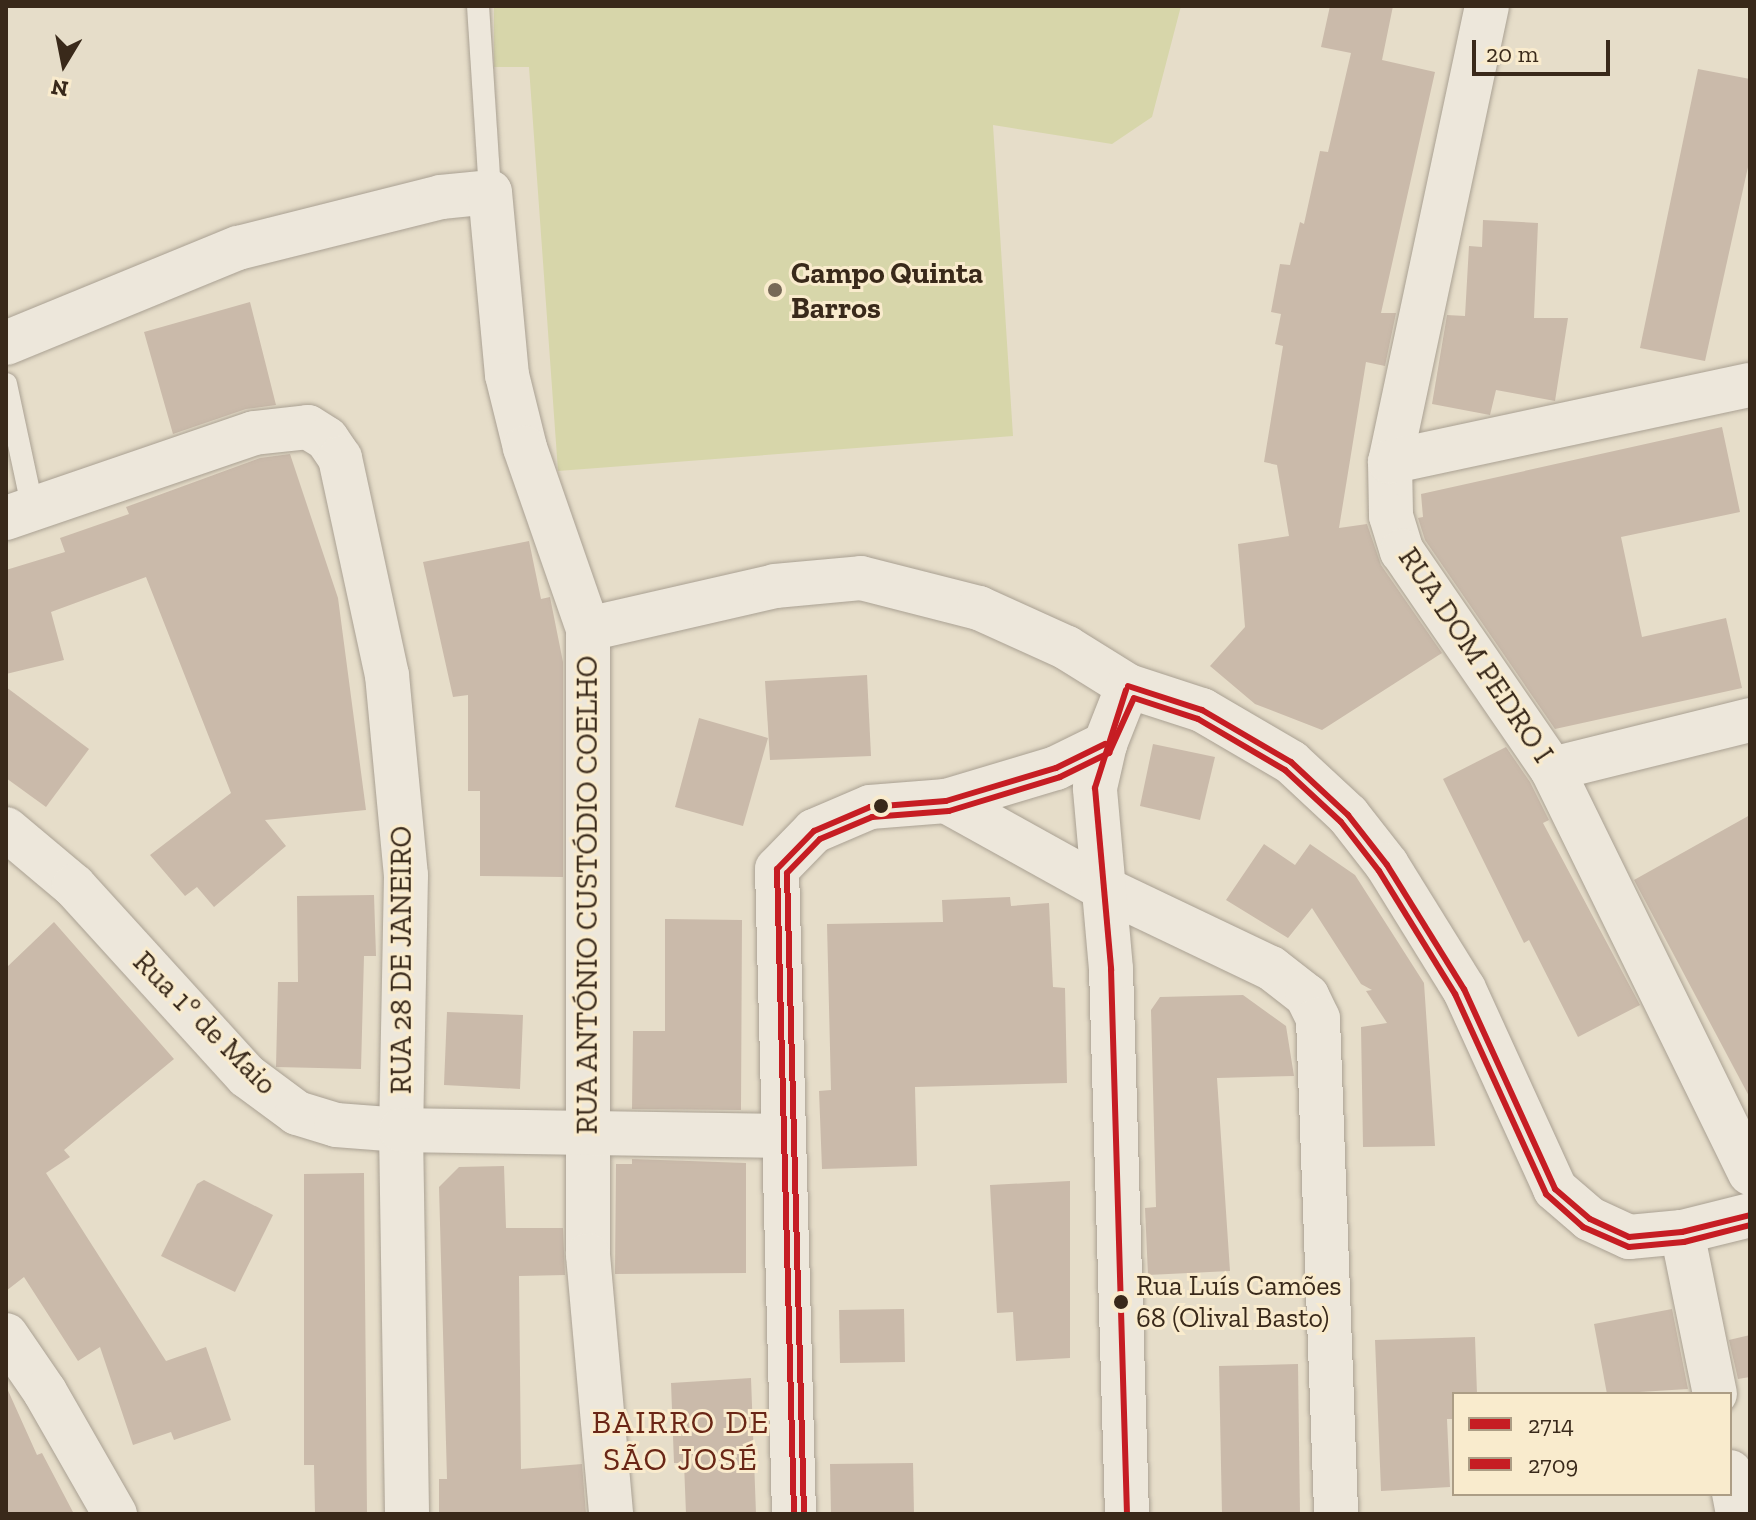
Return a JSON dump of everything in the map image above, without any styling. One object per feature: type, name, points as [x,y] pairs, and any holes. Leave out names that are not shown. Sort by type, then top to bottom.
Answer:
[{"type":"street","name":"RUA DOM PEDRO I","points":[[1487,6],[1390,462],[1391,516],[1402,551],[1552,769],[1750,1173]]},
{"type":"street","points":[[6,343],[238,248],[413,203],[490,192]]},
{"type":"street","name":"RUA ANTÓNIO CUSTÓDIO COELHO","points":[[490,192],[507,375],[525,448],[588,629],[591,841],[585,1134],[588,1255],[611,1514]]},
{"type":"street","points":[[1390,462],[1749,381]]},
{"type":"street","name":"RUA 28 DE JANEIRO","points":[[20,514],[254,433],[308,427],[327,439],[340,458],[387,675],[406,875],[401,1130],[407,1514]]},
{"type":"street","points":[[588,629],[775,586],[861,578],[979,608],[1067,648],[1128,686],[1202,710],[1291,762],[1348,815],[1387,865],[1464,989],[1555,1189],[1590,1219],[1629,1237],[1682,1232],[1750,1215]]},
{"type":"street","points":[[1127,1514],[1111,969],[1095,788],[1105,744],[1128,686]]},
{"type":"street","points":[[1552,769],[1750,720]]},
{"type":"street","points":[[794,1514],[781,1136],[777,869],[814,831],[870,807],[946,801],[1056,768],[1105,744]]},
{"type":"street","points":[[946,801],[1103,888],[1271,968],[1307,996],[1318,1019],[1336,1514]]},
{"type":"street","name":"Rua 1º de Maio","points":[[6,829],[74,886],[247,1076],[297,1113],[336,1125],[401,1130],[781,1136]]},
{"type":"street","points":[[1682,1232],[1715,1392]]},
{"type":"street","points":[[6,1335],[45,1392],[115,1514]]},
{"type":"street","points":[[1732,1482],[1738,1514]]},
{"type":"lane","points":[[478,6],[490,192]]},
{"type":"lane","points":[[6,384],[20,514]]},
{"type":"green space","name":"Campo Quinta Barros","points":[[494,6],[1181,6],[1152,117],[1112,144],[993,125],[1013,436],[558,471],[529,67],[494,67]]},
{"type":"building","points":[[1330,6],[1393,6],[1382,60],[1435,72],[1381,313],[1396,313],[1385,366],[1366,362],[1339,528],[1367,524],[1381,565],[1442,653],[1322,730],[1255,704],[1210,666],[1245,627],[1238,544],[1289,536],[1277,465],[1264,462],[1283,346],[1275,344],[1281,314],[1271,312],[1280,264],[1290,265],[1300,222],[1304,224],[1320,151],[1328,152],[1351,53],[1321,47]]},
{"type":"building","points":[[1698,69],[1750,79],[1750,158],[1705,361],[1640,348]]},
{"type":"building","points":[[1483,220],[1538,223],[1534,318],[1568,318],[1555,401],[1496,390],[1490,415],[1432,404],[1447,315],[1465,316],[1469,246],[1482,247]]},
{"type":"building","points":[[250,302],[276,405],[246,409],[173,434],[144,332]]},
{"type":"building","points":[[1722,427],[1740,512],[1621,537],[1642,637],[1726,618],[1742,688],[1555,729],[1425,540],[1418,518],[1423,517],[1421,494]]},
{"type":"building","points":[[290,454],[338,598],[366,810],[265,820],[286,846],[214,907],[197,887],[185,896],[150,855],[231,793],[146,577],[51,612],[64,660],[6,674],[6,570],[65,552],[60,538],[129,514],[126,507],[260,458]]},
{"type":"building","points":[[529,541],[541,599],[550,597],[563,662],[563,877],[480,876],[480,791],[468,791],[468,695],[453,697],[423,562]]},
{"type":"building","points":[[867,675],[871,756],[770,760],[765,681]]},
{"type":"building","points":[[6,687],[89,749],[46,807],[6,778]]},
{"type":"building","points":[[699,718],[768,738],[743,826],[675,807]]},
{"type":"building","points":[[1153,744],[1215,757],[1200,820],[1140,806]]},
{"type":"building","points":[[1506,747],[1530,782],[1549,820],[1543,823],[1640,1005],[1578,1037],[1529,940],[1524,943],[1443,779]]},
{"type":"building","points":[[1750,815],[1750,1098],[1634,880]]},
{"type":"building","points":[[1264,844],[1295,865],[1310,844],[1355,875],[1424,983],[1435,1146],[1363,1147],[1361,1027],[1387,1023],[1366,991],[1372,990],[1361,984],[1312,908],[1288,938],[1226,900]]},
{"type":"building","points":[[374,895],[376,956],[364,956],[361,1069],[276,1067],[278,982],[298,982],[297,896]]},
{"type":"building","points":[[1010,897],[1011,906],[1049,903],[1053,987],[1065,988],[1067,1083],[915,1087],[917,1166],[822,1169],[819,1091],[831,1090],[827,924],[943,922],[942,900]]},
{"type":"building","points":[[665,919],[742,920],[741,1110],[632,1109],[633,1031],[665,1031]]},
{"type":"building","points":[[54,922],[174,1059],[64,1150],[70,1157],[46,1173],[166,1361],[206,1347],[231,1420],[174,1440],[171,1432],[133,1445],[100,1347],[78,1361],[24,1277],[6,1291],[6,968]]},
{"type":"building","points":[[1243,995],[1286,1026],[1294,1076],[1217,1078],[1230,1271],[1148,1275],[1145,1208],[1156,1207],[1151,1010],[1160,997]]},
{"type":"building","points":[[447,1012],[523,1015],[520,1089],[444,1085]]},
{"type":"building","points":[[632,1159],[746,1163],[746,1273],[615,1274],[616,1164],[632,1164]]},
{"type":"building","points":[[504,1166],[506,1228],[563,1228],[565,1275],[519,1276],[521,1469],[582,1464],[586,1514],[439,1514],[439,1479],[447,1479],[439,1187],[459,1167]]},
{"type":"building","points":[[364,1173],[367,1514],[315,1514],[314,1465],[304,1465],[304,1174]]},
{"type":"building","points":[[204,1180],[273,1215],[235,1292],[161,1256],[197,1184]]},
{"type":"building","points":[[1070,1181],[1070,1358],[1016,1361],[1013,1312],[997,1313],[990,1185]]},
{"type":"building","points":[[904,1309],[905,1362],[840,1363],[839,1310]]},
{"type":"building","points":[[1672,1309],[1688,1389],[1607,1392],[1594,1324]]},
{"type":"building","points":[[1750,1335],[1750,1377],[1738,1379],[1729,1340]]},
{"type":"building","points":[[1475,1337],[1477,1392],[1452,1392],[1452,1419],[1447,1419],[1450,1487],[1381,1491],[1375,1340]]},
{"type":"building","points":[[1298,1364],[1300,1514],[1222,1514],[1219,1366]]},
{"type":"building","points":[[751,1378],[756,1514],[686,1514],[684,1463],[674,1463],[671,1383]]},
{"type":"building","points":[[6,1386],[37,1455],[42,1453],[74,1514],[6,1514]]},
{"type":"building","points":[[913,1463],[914,1514],[831,1514],[830,1464]]},
{"type":"transit line","name":"2714","points":[[1128,686],[1202,710],[1291,762],[1348,815],[1387,865],[1464,989],[1555,1189],[1590,1219],[1629,1237],[1682,1232],[1750,1215]]},
{"type":"transit line","name":"2714","points":[[1126,690],[1095,788],[1111,969],[1127,1514]]},
{"type":"transit line","name":"2709","points":[[804,1514],[787,873],[820,839],[872,817],[949,811],[1060,777],[1109,753],[1134,698],[1198,719],[1285,770],[1341,822],[1379,871],[1455,994],[1546,1194],[1583,1227],[1629,1247],[1684,1242],[1750,1225]]},
{"type":"transit line","name":"2714","points":[[794,1514],[777,869],[814,831],[870,807],[946,801],[1056,768],[1105,744]]},
{"type":"place","name":"Campo Quinta Barros","points":[[775,290]]},
{"type":"place","name":"Rua Luís Camões 68 (Olival Basto)","points":[[1121,1302]]},
{"type":"district","name":"BAIRRO DE SÃO JOSÉ","points":[[681,1442]]}]
